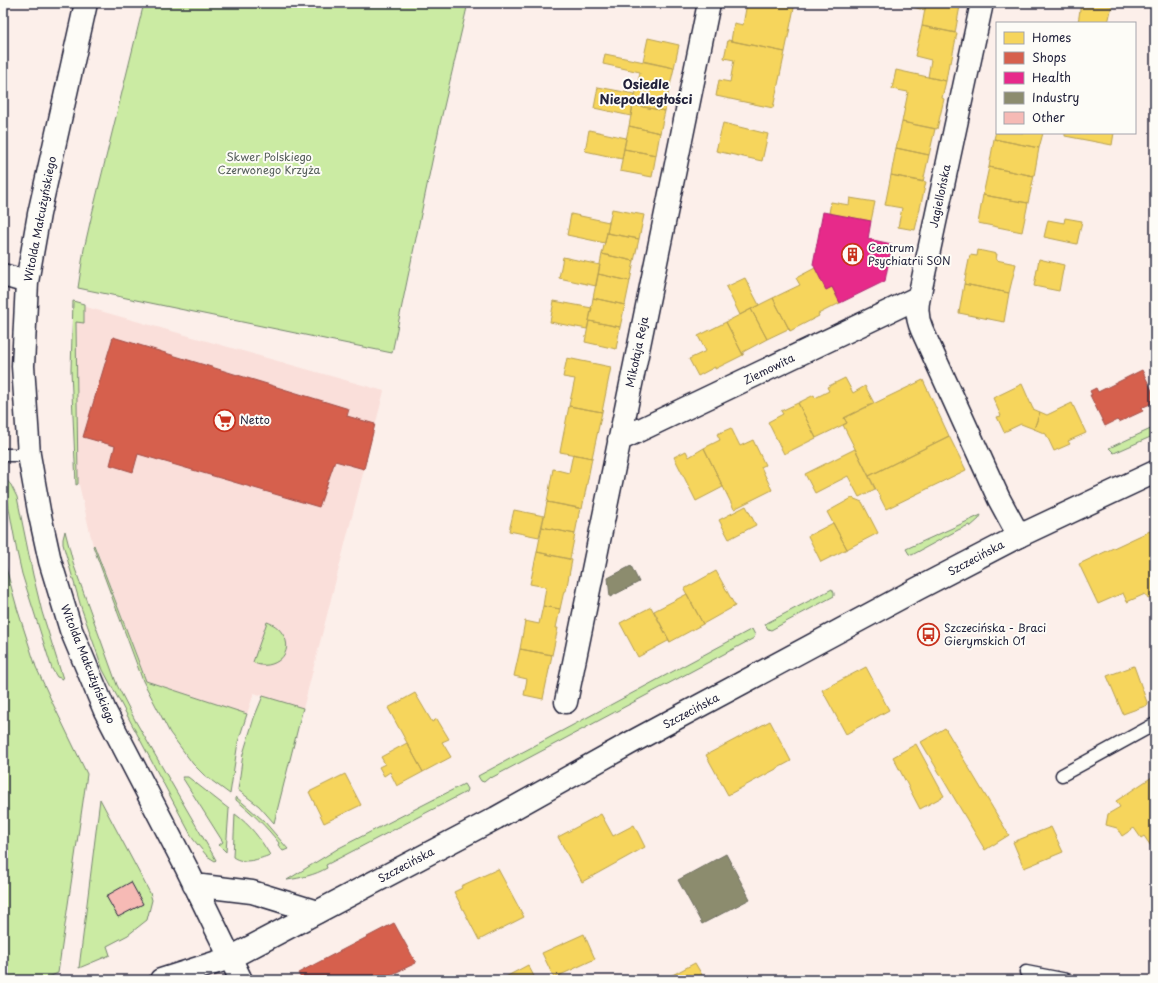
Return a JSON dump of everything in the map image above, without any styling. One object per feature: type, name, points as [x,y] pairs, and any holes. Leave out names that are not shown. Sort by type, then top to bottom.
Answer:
[{"type":"street","name":"Witolda Małcużyńskiego","points":[[86,3],[38,214],[27,282],[23,366],[30,455],[38,511],[50,561],[71,630],[105,712],[194,884],[241,980]]},
{"type":"street","name":"Mikołaja Reja","points":[[566,702],[709,3]]},
{"type":"street","name":"Jagiellońska","points":[[982,3],[918,297],[917,312],[918,322],[999,499],[1019,536]]},
{"type":"street","points":[[3,275],[27,282]]},
{"type":"street","name":"Ziemowita","points":[[619,440],[918,297]]},
{"type":"street","name":"Szczecińska","points":[[201,980],[230,958],[496,818],[645,736],[1019,536],[1155,472]]},
{"type":"street","points":[[194,884],[252,892],[317,912]]},
{"type":"street","name":"Szczecińska","points":[[161,980],[230,958]]},
{"type":"lane","points":[[3,454],[30,455]]},
{"type":"lane","points":[[1062,776],[1155,724]]},
{"type":"lane","points":[[1026,972],[1067,980]]},
{"type":"shaded area","points":[[79,305],[384,391],[303,709],[254,693],[247,714],[146,681],[95,545],[93,546],[78,480],[76,321]]},
{"type":"green space","name":"Skwer Polskiego Czerwonego Krzyża","points":[[144,3],[468,3],[439,128],[392,353],[78,288],[84,249],[92,214]]},
{"type":"green space","points":[[73,301],[84,304],[84,323],[76,322],[78,484],[76,485],[71,370]]},
{"type":"green space","points":[[1155,427],[1155,435],[1114,453],[1109,448]]},
{"type":"green space","points":[[3,476],[11,485],[17,497],[42,612],[63,679],[57,677],[52,669],[22,574]]},
{"type":"green space","points":[[981,515],[979,519],[970,527],[969,525],[958,530],[912,555],[909,554],[906,549]]},
{"type":"green space","points":[[65,531],[74,566],[117,685],[136,722],[216,860],[215,861],[207,856],[193,839],[103,670],[81,607],[63,544]]},
{"type":"green space","points":[[94,545],[146,681],[247,714],[238,742],[230,794],[204,775],[193,764],[170,733],[143,681],[93,546]]},
{"type":"green space","points":[[3,557],[17,608],[36,667],[87,774],[58,973],[42,980],[3,980]]},
{"type":"green space","points":[[832,589],[834,596],[771,630],[768,629],[765,624]]},
{"type":"green space","points":[[267,622],[275,626],[280,631],[286,640],[287,647],[285,654],[281,659],[275,663],[261,665],[253,662]]},
{"type":"green space","points":[[752,629],[755,635],[754,638],[491,778],[490,777],[484,782],[481,781],[478,776]]},
{"type":"green space","points":[[263,696],[303,708],[274,823],[259,806],[238,790],[243,754],[254,718]]},
{"type":"green space","points":[[182,777],[188,777],[229,809],[226,852],[219,845],[223,842]]},
{"type":"green space","points":[[464,784],[467,789],[466,792],[326,865],[327,868],[318,873],[287,880],[339,848]]},
{"type":"green space","points":[[236,797],[264,821],[288,849],[283,851],[278,845],[279,843],[269,831],[236,800]]},
{"type":"green space","points":[[100,799],[150,893],[152,900],[147,920],[128,935],[107,946],[110,955],[79,968]]},
{"type":"green space","points":[[235,814],[254,832],[270,855],[256,860],[247,861],[242,861],[233,857]]},
{"type":"building: Homes","points":[[666,3],[688,3],[687,7]]},
{"type":"building: Homes","points":[[747,3],[795,3],[785,52],[731,41],[734,23],[743,25]]},
{"type":"building: Homes","points":[[894,3],[926,3],[925,10]]},
{"type":"building: Homes","points":[[926,3],[945,3],[960,6],[955,33],[922,26]]},
{"type":"building: Homes","points":[[1081,3],[1100,3],[1112,6],[1108,22],[1078,22]]},
{"type":"building: Homes","points":[[922,26],[957,33],[946,81],[928,77],[931,60],[915,56]]},
{"type":"building: Homes","points":[[648,38],[679,45],[674,68],[643,61]]},
{"type":"building: Homes","points":[[728,40],[785,52],[773,108],[716,96],[719,80],[730,82],[734,60],[724,58]]},
{"type":"building: Homes","points":[[605,54],[674,68],[669,90],[638,83],[640,72],[603,64]]},
{"type":"building: Homes","points":[[896,70],[946,81],[942,98],[944,99],[937,129],[902,122],[908,92],[892,89]]},
{"type":"building: Homes","points":[[638,83],[669,90],[665,111],[633,105]]},
{"type":"building: Homes","points":[[598,87],[635,94],[631,116],[594,108]]},
{"type":"building: Homes","points":[[633,105],[665,111],[660,133],[629,126]]},
{"type":"building: Homes","points":[[902,122],[935,129],[929,155],[896,148]]},
{"type":"building: Homes","points":[[723,123],[768,134],[762,161],[716,151]]},
{"type":"building: Homes","points":[[629,126],[660,133],[656,155],[624,149]]},
{"type":"building: Homes","points":[[589,130],[626,138],[622,159],[585,151]]},
{"type":"building: Homes","points":[[996,131],[996,134],[1043,134],[1039,148],[994,139]]},
{"type":"building: Homes","points":[[1065,134],[1114,134],[1112,145],[1065,136]]},
{"type":"building: Homes","points":[[994,139],[1039,148],[1034,176],[989,167]]},
{"type":"building: Homes","points":[[896,148],[929,155],[923,182],[891,175]]},
{"type":"building: Homes","points":[[624,149],[656,155],[652,177],[620,171]]},
{"type":"building: Homes","points":[[989,167],[1034,176],[1028,203],[983,195]]},
{"type":"building: Homes","points":[[891,175],[926,182],[915,230],[898,227],[902,208],[885,205]]},
{"type":"building: Homes","points":[[983,195],[1028,203],[1022,232],[978,223]]},
{"type":"building: Homes","points":[[850,198],[875,202],[871,221],[829,213],[831,202],[849,205]]},
{"type":"building: Homes","points":[[612,209],[644,215],[639,239],[607,233]]},
{"type":"building: Homes","points":[[571,214],[609,222],[605,243],[567,235]]},
{"type":"building: Homes","points":[[1065,218],[1082,221],[1077,244],[1044,237],[1048,220],[1064,223]]},
{"type":"building: Homes","points":[[607,233],[639,239],[634,261],[602,254]]},
{"type":"building: Homes","points":[[978,250],[997,254],[996,260],[1016,264],[1009,293],[964,284],[970,255],[977,256]]},
{"type":"building: Homes","points":[[602,254],[634,261],[630,281],[598,274]]},
{"type":"building: Homes","points":[[563,257],[600,265],[596,286],[559,278]]},
{"type":"building: Homes","points":[[1039,259],[1064,265],[1059,291],[1034,286]]},
{"type":"building: Homes","points":[[815,268],[826,290],[832,287],[840,303],[790,331],[773,298],[800,285],[796,278]]},
{"type":"building: Homes","points":[[598,274],[630,281],[625,305],[593,298]]},
{"type":"building: Homes","points":[[745,278],[759,305],[740,315],[726,287]]},
{"type":"building: Homes","points":[[964,284],[1009,293],[1004,322],[959,313]]},
{"type":"building: Homes","points":[[593,298],[625,305],[620,327],[589,321]]},
{"type":"building: Homes","points":[[773,298],[790,331],[788,329],[767,339],[751,309]]},
{"type":"building: Homes","points":[[554,301],[592,308],[587,329],[550,322]]},
{"type":"building: Homes","points":[[751,309],[767,339],[743,352],[743,355],[726,322]]},
{"type":"building: Homes","points":[[589,321],[620,327],[616,349],[585,342]]},
{"type":"building: Homes","points":[[726,322],[743,355],[698,376],[689,359],[706,351],[698,336]]},
{"type":"building: Homes","points":[[567,358],[611,367],[602,412],[569,406],[575,379],[563,377]]},
{"type":"building: Homes","points":[[845,378],[853,393],[865,386],[874,403],[844,418],[847,423],[816,438],[798,403],[814,395],[815,398],[829,391],[827,387]]},
{"type":"building: Homes","points":[[923,380],[949,436],[869,476],[843,425],[847,423],[844,418]]},
{"type":"building: Homes","points":[[1022,384],[1033,409],[1040,412],[1034,429],[1021,424],[1004,432],[997,417],[1001,416],[993,398]]},
{"type":"building: Homes","points":[[798,403],[816,438],[784,454],[768,422],[783,414],[781,411]]},
{"type":"building: Homes","points":[[1072,403],[1086,433],[1068,441],[1070,444],[1054,451],[1046,434],[1034,429],[1040,412],[1047,415]]},
{"type":"building: Homes","points":[[569,406],[602,412],[592,458],[560,452]]},
{"type":"building: Homes","points":[[731,428],[740,446],[753,440],[765,465],[761,467],[772,490],[734,509],[704,448],[720,440],[717,434]]},
{"type":"building: Homes","points":[[949,436],[966,470],[886,509],[869,476]]},
{"type":"building: Homes","points":[[704,448],[723,487],[696,501],[674,457],[686,451],[689,457]]},
{"type":"building: Homes","points":[[855,449],[875,489],[859,497],[848,476],[815,493],[805,474]]},
{"type":"building: Homes","points":[[573,454],[592,458],[582,509],[547,502],[553,469],[569,473]]},
{"type":"building: Homes","points":[[852,498],[862,502],[878,533],[847,549],[827,512]]},
{"type":"building: Homes","points":[[547,502],[580,508],[575,534],[542,527]]},
{"type":"building: Homes","points":[[746,506],[756,525],[729,539],[719,520]]},
{"type":"building: Homes","points":[[514,510],[544,516],[539,537],[509,531]]},
{"type":"building: Homes","points":[[833,523],[847,549],[821,562],[808,536]]},
{"type":"building: Homes","points":[[542,527],[575,534],[570,559],[537,552]]},
{"type":"building: Homes","points":[[1150,531],[1155,542],[1155,596],[1148,599],[1145,594],[1127,602],[1123,593],[1098,604],[1079,564]]},
{"type":"building: Homes","points":[[537,552],[572,560],[566,591],[564,591],[560,609],[543,606],[546,587],[530,584]]},
{"type":"building: Homes","points":[[716,571],[735,606],[703,624],[684,589]]},
{"type":"building: Homes","points":[[687,594],[703,624],[670,642],[654,611]]},
{"type":"building: Homes","points":[[543,606],[560,609],[556,628],[558,628],[552,655],[520,649],[525,621],[539,624]]},
{"type":"building: Homes","points":[[651,607],[670,642],[668,641],[638,657],[620,623]]},
{"type":"building: Homes","points":[[520,649],[552,655],[543,699],[524,695],[527,679],[514,676]]},
{"type":"building: Homes","points":[[1134,666],[1148,705],[1123,714],[1107,676]]},
{"type":"building: Homes","points":[[866,667],[889,710],[846,734],[822,690]]},
{"type":"building: Homes","points":[[415,693],[432,722],[437,719],[449,739],[442,742],[451,757],[423,772],[388,708]]},
{"type":"building: Homes","points":[[770,721],[791,761],[728,795],[706,755]]},
{"type":"building: Homes","points":[[945,728],[1009,835],[985,850],[921,742]]},
{"type":"building: Homes","points":[[407,743],[423,772],[397,786],[390,772],[384,776],[379,767],[385,764],[381,757]]},
{"type":"building: Homes","points":[[916,744],[944,796],[920,809],[893,757]]},
{"type":"building: Homes","points":[[345,774],[361,805],[324,823],[309,792]]},
{"type":"building: Homes","points":[[1152,777],[1155,782],[1155,852],[1144,836],[1141,838],[1134,828],[1122,836],[1117,828],[1106,825],[1108,814],[1120,807],[1116,801]]},
{"type":"building: Homes","points":[[601,814],[613,836],[634,825],[645,847],[582,882],[558,837]]},
{"type":"building: Homes","points":[[1051,827],[1063,852],[1024,868],[1013,842]]},
{"type":"building: Homes","points":[[498,869],[524,917],[479,940],[454,892],[462,888],[461,886]]},
{"type":"building: Homes","points":[[584,934],[595,959],[554,978],[542,953]]},
{"type":"building: Homes","points":[[695,963],[705,980],[663,980]]},
{"type":"building: Homes","points":[[528,965],[536,980],[500,980]]},
{"type":"building: Shops","name":"Netto","points":[[113,337],[349,409],[347,416],[375,424],[364,469],[335,461],[319,507],[138,454],[133,472],[110,465],[115,446],[83,437]]},
{"type":"building: Shops","points":[[1142,370],[1155,397],[1155,402],[1141,408],[1143,411],[1119,422],[1117,420],[1105,426],[1090,395],[1092,395],[1090,391],[1096,388],[1098,392]]},
{"type":"building: Shops","points":[[394,923],[416,963],[380,980],[302,980],[298,973]]},
{"type":"building: Health","name":"Centrum Psychiatrii SON","points":[[823,212],[871,221],[868,239],[892,244],[885,281],[840,303],[832,287],[826,290],[813,264]]},
{"type":"building: Industry","points":[[631,566],[639,582],[610,597],[608,578]]},
{"type":"building: Industry","points":[[726,854],[750,899],[702,924],[678,880]]},
{"type":"building: Other","points":[[131,882],[143,904],[118,917],[106,896]]},
{"type":"place","name":"Centrum Psychiatrii SON","points":[[852,254]]},
{"type":"place","name":"Netto","points":[[225,420]]},
{"type":"place","name":"Szczecińska - Braci Gierymskich 01","points":[[928,634]]},
{"type":"district","name":"Osiedle Niepodległości","points":[[646,92]]}]
